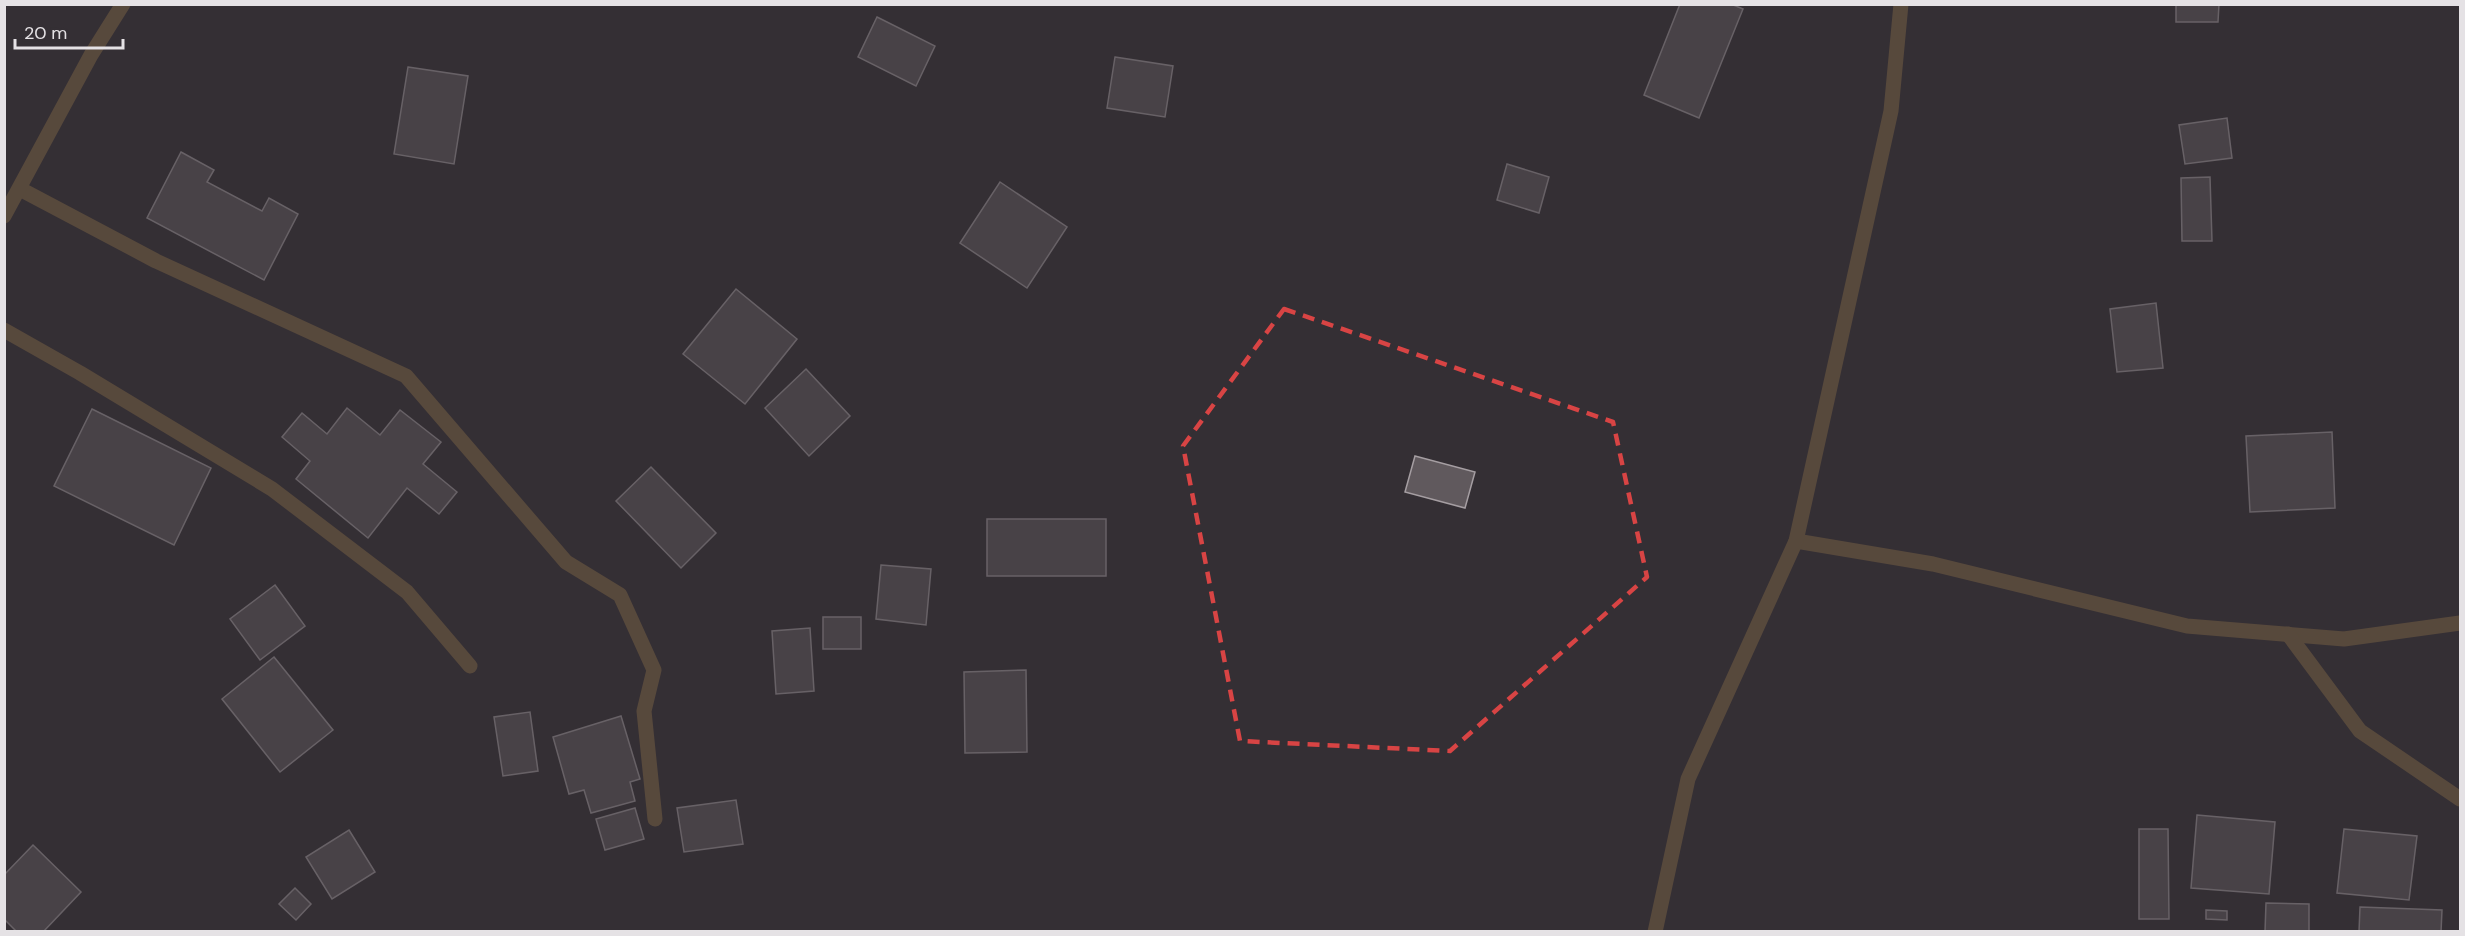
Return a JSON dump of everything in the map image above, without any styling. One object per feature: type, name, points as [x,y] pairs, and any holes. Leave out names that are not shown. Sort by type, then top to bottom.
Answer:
[{"type":"street","points":[[4,216],[91,55],[123,4]]},
{"type":"street","points":[[1655,932],[1688,779],[1796,541],[1892,111],[1901,4]]},
{"type":"street","points":[[20,189],[156,261],[406,376],[566,562],[620,595],[654,670],[644,711],[655,819]]},
{"type":"street","points":[[4,330],[272,489],[407,592],[470,666]]},
{"type":"street","points":[[1796,541],[1933,564],[2187,626],[2344,639],[2460,623]]},
{"type":"street","points":[[2288,634],[2360,731],[2460,799]]},
{"type":"highlighted area","points":[[1284,309],[1613,422],[1647,577],[1450,751],[1240,741],[1183,446]]},
{"type":"building","points":[[1680,4],[1731,4],[1743,9],[1699,118],[1644,95]]},
{"type":"building","points":[[2176,4],[2219,4],[2218,22],[2176,22]]},
{"type":"building","points":[[877,17],[935,46],[916,86],[858,57]]},
{"type":"building","points":[[1115,57],[1173,66],[1165,117],[1107,108]]},
{"type":"building","points":[[408,67],[468,76],[454,164],[394,154]]},
{"type":"building","points":[[2227,118],[2232,158],[2185,164],[2179,125]]},
{"type":"building","points":[[181,152],[214,170],[207,182],[262,211],[269,198],[298,214],[264,280],[147,218]]},
{"type":"building","points":[[1507,164],[1549,177],[1539,213],[1497,200]]},
{"type":"building","points":[[2210,177],[2212,241],[2182,241],[2181,178]]},
{"type":"building","points":[[1000,182],[1067,227],[1027,288],[960,243]]},
{"type":"building","points":[[736,289],[797,339],[745,404],[683,354]]},
{"type":"building","points":[[2156,303],[2163,368],[2117,372],[2110,309]]},
{"type":"building","points":[[806,369],[850,416],[809,456],[765,408]]},
{"type":"building","points":[[347,408],[380,435],[400,410],[441,442],[423,464],[457,492],[439,514],[407,488],[368,538],[296,479],[310,461],[282,437],[302,413],[327,434]]},
{"type":"building","points":[[92,409],[211,468],[174,545],[54,486]]},
{"type":"building","points":[[2332,432],[2335,508],[2250,512],[2246,436]]},
{"type":"building","points":[[1415,456],[1475,472],[1465,508],[1405,492]]},
{"type":"building","points":[[651,467],[716,533],[681,568],[616,501]]},
{"type":"building","points":[[987,519],[1106,519],[1106,576],[987,576]]},
{"type":"building","points":[[881,565],[931,569],[926,625],[876,619]]},
{"type":"building","points":[[275,585],[305,626],[260,660],[230,619]]},
{"type":"building","points":[[823,617],[861,617],[861,649],[823,649]]},
{"type":"building","points":[[810,628],[814,691],[776,694],[772,631]]},
{"type":"building","points":[[274,657],[333,730],[280,772],[222,699]]},
{"type":"building","points":[[1026,670],[1027,752],[965,753],[964,672]]},
{"type":"building","points":[[530,712],[538,771],[503,776],[494,717]]},
{"type":"building","points":[[621,716],[640,779],[630,782],[635,801],[591,813],[584,790],[569,794],[553,737]]},
{"type":"building","points":[[736,800],[743,844],[684,852],[677,808]]},
{"type":"building","points":[[635,808],[644,839],[605,850],[596,819]]},
{"type":"building","points":[[2197,815],[2275,822],[2269,894],[2191,888]]},
{"type":"building","points":[[2139,829],[2168,829],[2169,919],[2139,919]]},
{"type":"building","points":[[2344,829],[2417,836],[2409,900],[2337,893]]},
{"type":"building","points":[[349,830],[375,872],[332,899],[306,857]]},
{"type":"building","points":[[33,845],[81,892],[43,932],[17,932],[4,919],[4,875]]},
{"type":"building","points":[[295,888],[311,904],[296,920],[279,904]]},
{"type":"building","points":[[2266,903],[2309,904],[2309,932],[2265,932]]},
{"type":"building","points":[[2360,907],[2442,910],[2441,932],[2359,932]]},
{"type":"building","points":[[2206,910],[2227,911],[2227,920],[2206,919]]}]
